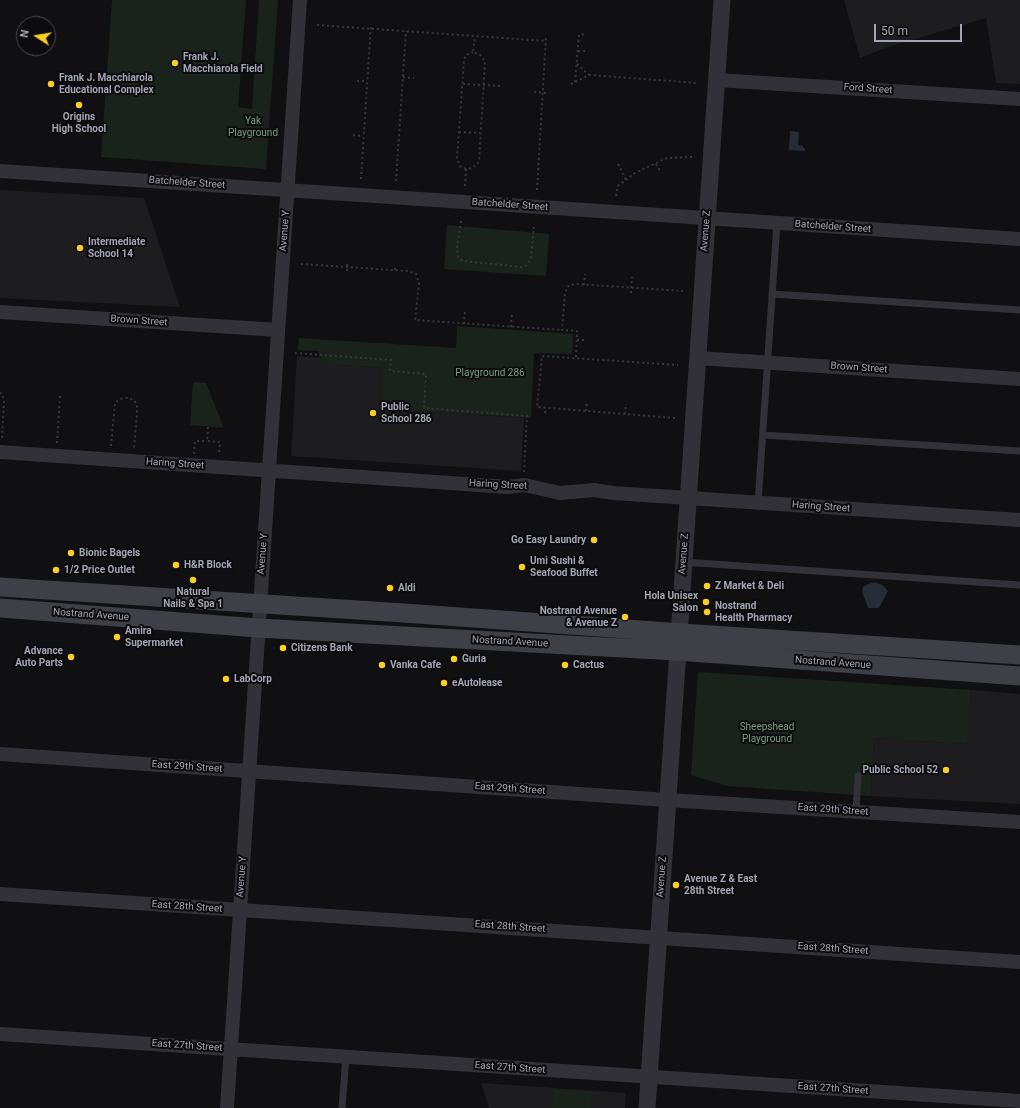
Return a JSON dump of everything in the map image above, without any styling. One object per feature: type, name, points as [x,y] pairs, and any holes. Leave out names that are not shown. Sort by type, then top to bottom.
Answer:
[{"type":"main road","name":"Nostrand Avenue","points":[[0,588],[404,613],[1020,676]]},
{"type":"main road","name":"Nostrand Avenue","points":[[0,608],[258,628],[1020,655]]},
{"type":"street","name":"Avenue Y","points":[[227,1108],[300,0]]},
{"type":"street","name":"Avenue Z","points":[[647,1108],[722,0]]},
{"type":"street","name":"Ford Street","points":[[717,80],[1020,99]]},
{"type":"street","name":"Batchelder Street","points":[[0,171],[1020,239]]},
{"type":"street","name":"Brown Street","points":[[0,312],[278,330]]},
{"type":"street","name":"Brown Street","points":[[697,358],[1020,379]]},
{"type":"street","name":"Haring Street","points":[[1,446],[193,465],[508,486],[524,485],[560,493],[594,490],[613,493],[1020,520]]},
{"type":"street","name":"East 29th Street","points":[[0,754],[667,800],[1020,822]]},
{"type":"street","name":"East 28th Street","points":[[0,894],[1020,962]]},
{"type":"street","name":"East 27th Street","points":[[0,1034],[1020,1101]]},
{"type":"lane","points":[[758,503],[776,223]]},
{"type":"lane","points":[[772,294],[1020,310]]},
{"type":"lane","points":[[763,436],[1020,451]]},
{"type":"lane","points":[[683,562],[1020,585]]},
{"type":"lane","points":[[856,811],[858,776]]},
{"type":"lane","points":[[342,1108],[346,1057]]},
{"type":"path","points":[[361,179],[371,24]]},
{"type":"path","points":[[316,25],[546,41]]},
{"type":"path","points":[[396,181],[406,31]]},
{"type":"path","points":[[575,82],[579,36],[586,34]]},
{"type":"path","points":[[473,52],[475,36]]},
{"type":"path","points":[[537,190],[546,36]]},
{"type":"path","points":[[578,51],[585,51]]},
{"type":"path","points":[[473,52],[480,55],[485,61],[479,162],[472,168],[466,169],[460,166],[457,158],[463,84],[464,60],[466,55],[473,52]]},
{"type":"path","points":[[576,64],[589,75]]},
{"type":"path","points":[[571,84],[589,75],[698,83]]},
{"type":"path","points":[[403,77],[414,78]]},
{"type":"path","points":[[357,81],[367,81]]},
{"type":"path","points":[[463,84],[501,86]]},
{"type":"path","points":[[534,92],[546,93]]},
{"type":"path","points":[[459,132],[480,133]]},
{"type":"path","points":[[354,135],[363,136]]},
{"type":"path","points":[[616,196],[618,186],[635,173],[668,158],[692,157]]},
{"type":"path","points":[[618,164],[626,180]]},
{"type":"path","points":[[656,164],[660,171]]},
{"type":"path","points":[[465,186],[466,169]]},
{"type":"path","points":[[460,221],[457,246],[458,256],[463,262],[521,267],[527,265],[531,257],[534,226]]},
{"type":"path","points":[[347,262],[347,271]]},
{"type":"path","points":[[301,264],[408,271],[416,274],[419,283],[415,320],[577,331],[576,358]]},
{"type":"path","points":[[584,285],[585,274]]},
{"type":"path","points":[[631,293],[632,277]]},
{"type":"path","points":[[562,330],[566,288],[569,285],[573,284],[683,291]]},
{"type":"path","points":[[464,324],[465,311]]},
{"type":"path","points":[[511,327],[512,314]]},
{"type":"path","points":[[577,340],[587,340]]},
{"type":"path","points":[[295,353],[391,360],[390,371],[426,374],[424,408],[528,416],[524,474]]},
{"type":"path","points":[[675,418],[537,407],[542,356],[678,366]]},
{"type":"path","points":[[0,392],[4,399],[1,446]]},
{"type":"path","points":[[57,443],[60,396]]},
{"type":"path","points":[[111,446],[115,403],[121,399],[131,398],[137,404],[134,448]]},
{"type":"path","points":[[586,411],[587,401]]},
{"type":"path","points":[[625,414],[626,404]]},
{"type":"path","points":[[545,413],[546,408]]},
{"type":"path","points":[[207,441],[208,427]]},
{"type":"path","points":[[193,465],[195,441],[207,441],[220,442],[218,466]]},
{"type":"shaded area","points":[[844,0],[1020,0],[1020,84],[996,83],[986,18],[888,47],[860,58]]},
{"type":"shaded area","points":[[790,131],[799,132],[798,145],[803,146],[805,151],[789,150]]},
{"type":"shaded area","name":"Intermediate School 14","points":[[0,190],[144,198],[180,307],[0,298]]},
{"type":"shaded area","name":"Public School 286","points":[[297,356],[319,358],[319,363],[383,368],[380,409],[524,418],[521,471],[291,456]]},
{"type":"shaded area","points":[[870,583],[880,584],[888,591],[879,608],[868,608],[862,591],[863,587]]},
{"type":"shaded area","name":"Public School 52","points":[[971,690],[1020,694],[1020,804],[871,796],[874,738],[966,744]]},
{"type":"shaded area","points":[[481,1083],[626,1093],[625,1108],[489,1108]]},
{"type":"green space","name":"Frank J. Macchiarola Field","points":[[112,0],[246,0],[238,107],[252,109],[259,0],[278,0],[266,169],[101,157]]},
{"type":"green space","points":[[447,225],[549,234],[546,276],[444,269]]},
{"type":"green space","name":"Playground 286","points":[[457,326],[573,334],[572,354],[534,353],[531,418],[380,409],[382,368],[319,363],[319,351],[298,350],[299,338],[456,348]]},
{"type":"green space","points":[[193,382],[206,383],[224,428],[190,425]]},
{"type":"green space","name":"Sheepshead Playground","points":[[698,672],[971,690],[967,744],[874,738],[871,796],[727,786],[691,775]]},
{"type":"green space","points":[[554,1089],[592,1092],[590,1108],[552,1108]]},
{"type":"place","name":"Frank J. Macchiarola Field","points":[[175,63]]},
{"type":"place","name":"Frank J. Macchiarola Educational Complex","points":[[51,84]]},
{"type":"place","name":"Origins High School","points":[[79,105]]},
{"type":"place","name":"Intermediate School 14","points":[[80,248]]},
{"type":"place","name":"Public School 286","points":[[373,413]]},
{"type":"place","name":"Go Easy Laundry","points":[[594,540]]},
{"type":"place","name":"Bionic Bagels","points":[[71,553]]},
{"type":"place","name":"H&R Block","points":[[176,565]]},
{"type":"place","name":"Umi Sushi & Seafood Buffet","points":[[522,567]]},
{"type":"place","name":"1/2 Price Outlet","points":[[56,570]]},
{"type":"place","name":"Natural Nails & Spa 1","points":[[193,580]]},
{"type":"place","name":"Z Market & Deli","points":[[707,586]]},
{"type":"place","name":"Aldi","points":[[390,588]]},
{"type":"place","name":"Hola Unisex Salon","points":[[706,602]]},
{"type":"place","name":"Nostrand Health Pharmacy","points":[[707,612]]},
{"type":"place","name":"Nostrand Avenue & Avenue Z","points":[[625,617]]},
{"type":"place","name":"Amira Supermarket","points":[[117,637]]},
{"type":"place","name":"Citizens Bank","points":[[283,648]]},
{"type":"place","name":"Advance Auto Parts","points":[[71,657]]},
{"type":"place","name":"Guria","points":[[454,659]]},
{"type":"place","name":"Vanka Cafe","points":[[382,665]]},
{"type":"place","name":"Cactus","points":[[565,665]]},
{"type":"place","name":"LabCorp","points":[[226,679]]},
{"type":"place","name":"eAutolease","points":[[444,683]]},
{"type":"place","name":"Public School 52","points":[[946,770]]},
{"type":"place","name":"Avenue Z & East 28th Street","points":[[676,885]]},
{"type":"park label","name":"Yak Playground","points":[[253,126]]}]
